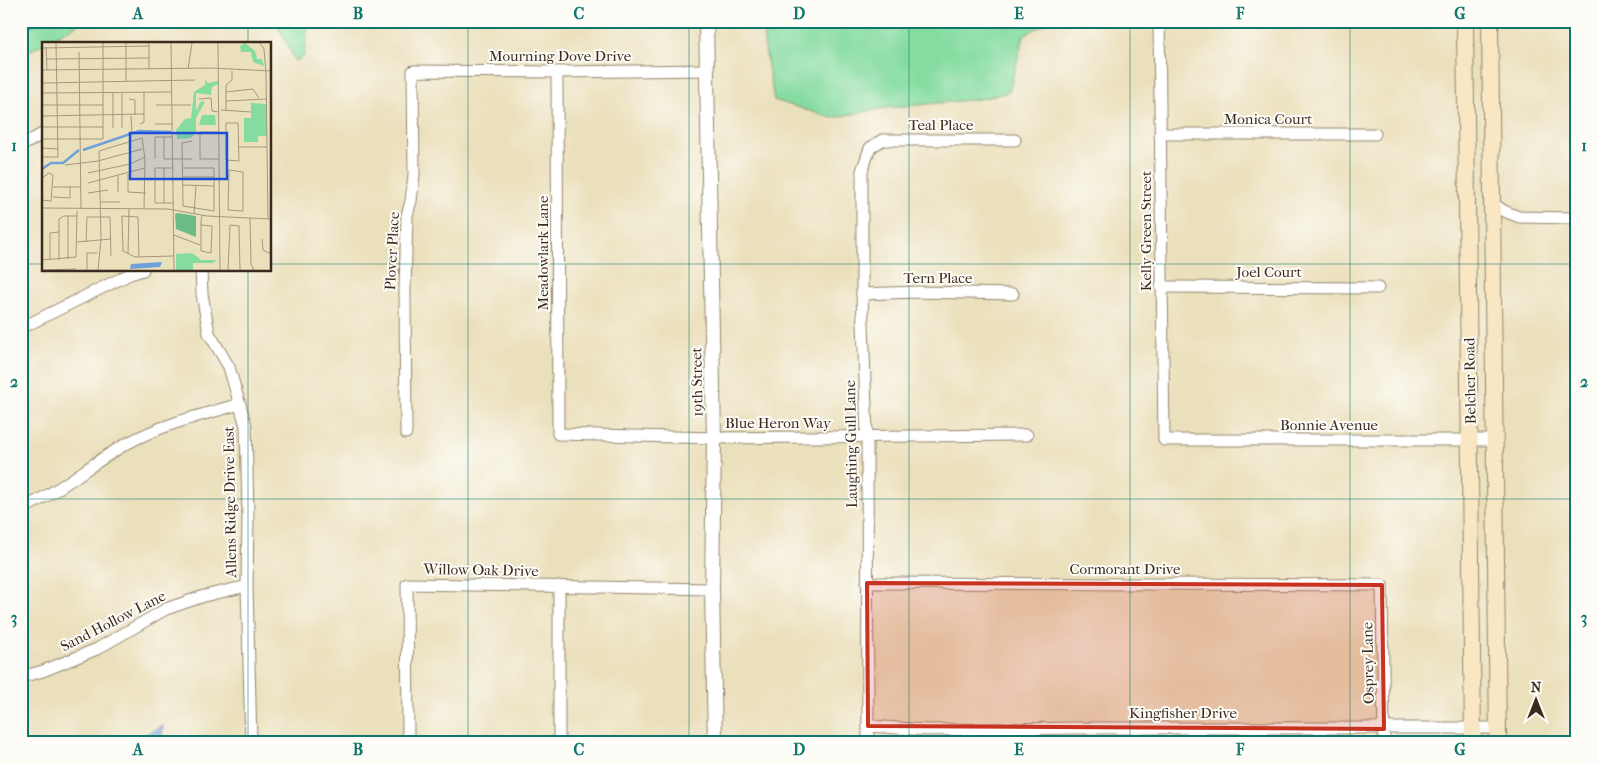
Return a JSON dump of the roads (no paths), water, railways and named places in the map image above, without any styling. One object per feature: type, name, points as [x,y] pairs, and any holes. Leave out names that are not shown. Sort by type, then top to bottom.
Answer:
[{"type":"main road","name":"Belcher Road","points":[[1465,21],[1473,735]]},
{"type":"main road","name":"Belcher Road","points":[[1490,21],[1498,735]]},
{"type":"street","name":"19th Street","points":[[706,21],[714,438],[712,589],[715,742]]},
{"type":"street","name":"Kelly Green Street","points":[[1159,21],[1164,440]]},
{"type":"street","name":"Mourning Dove Drive","points":[[413,71],[706,70]]},
{"type":"street","name":"Plover Place","points":[[406,433],[406,215],[411,201],[414,175],[413,71]]},
{"type":"street","name":"Meadowlark Lane","points":[[557,72],[558,434]]},
{"type":"street","points":[[21,146],[42,134]]},
{"type":"street","name":"Monica Court","points":[[1160,134],[1375,134]]},
{"type":"street","name":"Teal Place","points":[[870,148],[882,140],[1015,140]]},
{"type":"street","name":"Laughing Gull Lane","points":[[868,742],[867,438],[862,294],[862,171],[870,148]]},
{"type":"street","points":[[1492,203],[1504,211],[1519,217],[1577,218]]},
{"type":"street","points":[[21,328],[139,271]]},
{"type":"street","name":"Allens Ridge Drive East","points":[[201,271],[202,294],[209,333],[229,367],[246,426],[247,586],[251,742]]},
{"type":"street","name":"Joel Court","points":[[1161,287],[1378,288]]},
{"type":"street","name":"Tern Place","points":[[862,294],[916,292],[1013,294]]},
{"type":"street","points":[[21,509],[41,500],[92,464],[129,442],[175,423],[240,404]]},
{"type":"street","name":"Blue Heron Way","points":[[558,434],[714,438],[1027,435]]},
{"type":"street","name":"Bonnie Avenue","points":[[1164,440],[1495,440]]},
{"type":"street","name":"Cormorant Drive","points":[[867,583],[1382,585]]},
{"type":"street","name":"Willow Oak Drive","points":[[408,742],[406,584],[712,589]]},
{"type":"street","name":"Osprey Lane","points":[[1382,585],[1384,742]]},
{"type":"street","name":"Sand Hollow Lane","points":[[21,677],[43,671],[97,649],[166,609],[204,596],[247,586]]},
{"type":"street","points":[[559,586],[559,742]]},
{"type":"street","name":"Kingfisher Drive","points":[[868,726],[927,730],[1078,728],[1384,729],[1498,735]]},
{"type":"water","points":[[163,725],[162,742],[130,742]]},
{"type":"waterway","points":[[21,34],[36,21]]}]
